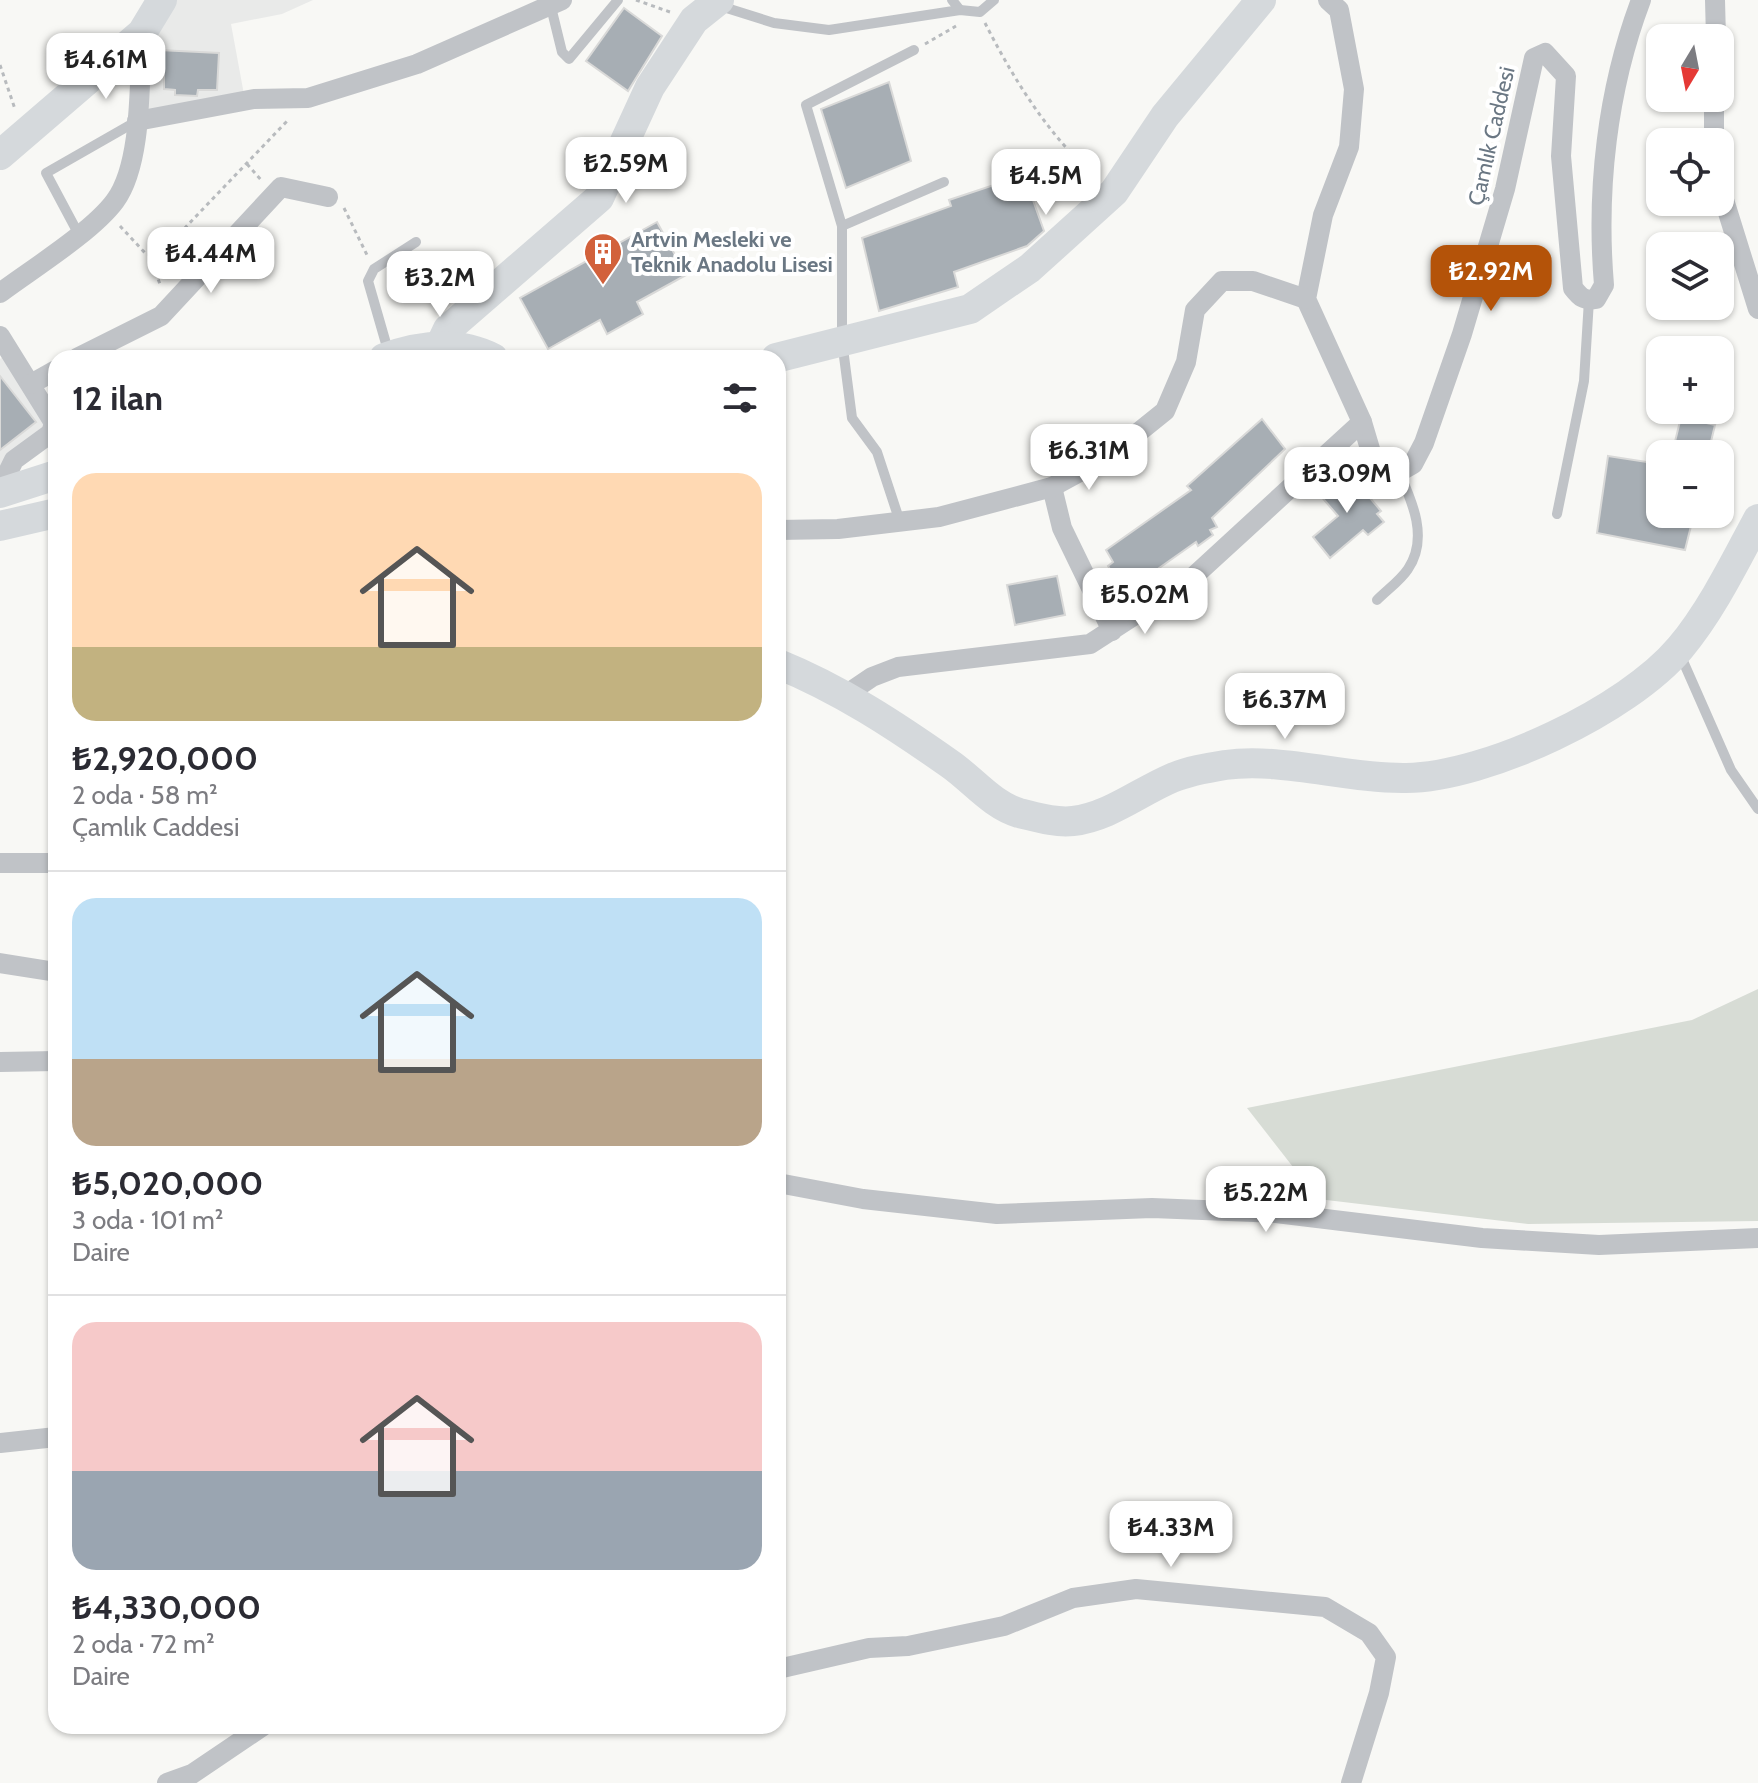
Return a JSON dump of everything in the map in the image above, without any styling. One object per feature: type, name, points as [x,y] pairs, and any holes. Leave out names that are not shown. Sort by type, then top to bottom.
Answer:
[{"type":"street","points":[[0,155],[142,33],[162,0]]},
{"type":"street","points":[[786,355],[970,309],[1030,268],[1114,192],[1165,116],[1261,0]]},
{"type":"street","points":[[1328,0],[1339,10],[1354,89],[1349,147],[1323,215],[1306,299],[1362,422],[1373,459],[1399,472]]},
{"type":"street","points":[[1589,300],[1596,299],[1604,285],[1600,183],[1616,90],[1641,0]]},
{"type":"street","points":[[1715,0],[1716,24]]},
{"type":"street","points":[[137,121],[254,99],[295,100],[417,64],[557,4]]},
{"type":"street","points":[[440,346],[448,329],[599,198],[650,87],[709,8]]},
{"type":"street","points":[[0,293],[106,211],[122,190],[137,121],[142,33]]},
{"type":"street","name":"Çamlık Caddesi","points":[[1399,472],[1413,464],[1424,443],[1462,334],[1505,189],[1534,58],[1545,53],[1566,76],[1561,156],[1573,288],[1581,299],[1589,300]]},
{"type":"street","points":[[94,350],[149,324],[168,309],[273,193],[288,186],[328,197]]},
{"type":"street","points":[[1729,216],[1758,309]]},
{"type":"street","points":[[786,529],[939,517],[1052,487],[1109,456],[1165,411],[1186,362],[1195,310],[1222,281],[1253,281],[1306,299]]},
{"type":"street","points":[[420,350],[440,346],[473,350]]},
{"type":"street","points":[[3,349],[48,412]]},
{"type":"street","points":[[31,384],[48,374]]},
{"type":"street","points":[[844,696],[872,677],[898,667],[1090,644],[1192,578],[1362,422]]},
{"type":"street","points":[[0,491],[14,460],[48,432]]},
{"type":"street","points":[[0,491],[48,477]]},
{"type":"street","points":[[1052,487],[1062,528],[1112,631]]},
{"type":"street","points":[[0,526],[48,515]]},
{"type":"street","points":[[786,668],[894,725],[1014,812],[1070,822],[1105,811],[1172,778],[1229,764],[1366,778],[1411,778],[1497,759],[1559,732],[1619,699],[1656,673],[1695,629],[1756,526]]},
{"type":"street","points":[[0,863],[48,863]]},
{"type":"street","points":[[0,963],[48,971]]},
{"type":"street","points":[[0,1062],[9,1059],[48,1061]]},
{"type":"street","points":[[786,1185],[863,1199],[997,1214],[1152,1208],[1276,1213],[1482,1238],[1567,1244],[1758,1238]]},
{"type":"street","points":[[0,1443],[48,1438]]},
{"type":"street","points":[[786,1667],[869,1648],[908,1646],[1004,1626],[1073,1598],[1136,1589],[1325,1607],[1369,1633],[1386,1657],[1379,1693],[1351,1783]]},
{"type":"street","points":[[167,1783],[192,1774],[251,1734]]},
{"type":"lane","points":[[557,4],[562,52],[569,59],[618,0]]},
{"type":"lane","points":[[952,0],[960,10]]},
{"type":"lane","points":[[709,8],[774,23],[829,30],[960,10],[980,12],[994,0]]},
{"type":"lane","points":[[900,522],[877,452],[852,418],[842,341],[842,226],[806,105],[914,50]]},
{"type":"lane","points":[[78,233],[46,173],[137,121]]},
{"type":"lane","points":[[842,226],[944,182]]},
{"type":"lane","points":[[384,350],[368,287],[374,269],[416,242]]},
{"type":"lane","points":[[1557,514],[1584,381],[1589,300]]},
{"type":"lane","points":[[1377,600],[1408,569],[1415,548],[1416,517],[1399,472]]},
{"type":"lane","points":[[1678,650],[1731,770],[1758,809]]},
{"type":"path","points":[[636,0],[709,8]]},
{"type":"path","points":[[914,50],[980,12],[1011,74],[1080,163],[1114,192]]},
{"type":"path","points":[[0,65],[25,136]]},
{"type":"path","points":[[150,257],[164,250],[287,121],[295,100]]},
{"type":"path","points":[[247,164],[273,193]]},
{"type":"path","points":[[328,197],[345,210],[374,269]]},
{"type":"path","points":[[106,211],[150,257],[168,309]]},
{"type":"shaded area","points":[[162,0],[313,0],[282,14],[231,24],[245,100],[137,121],[142,33]]},
{"type":"shaded area","points":[[10,351],[48,412],[48,423],[0,488],[0,359]]},
{"type":"shaded area","points":[[1758,989],[1758,1221],[1528,1224],[1318,1199],[1247,1108],[1692,1020]]},
{"type":"building","points":[[624,8],[662,36],[628,91],[586,61]]},
{"type":"building","points":[[159,50],[219,53],[217,90],[198,90],[197,96],[175,95],[175,90],[164,89],[164,72],[158,72]]},
{"type":"building","points":[[889,82],[911,161],[846,188],[821,109]]},
{"type":"building","points":[[1024,175],[1044,231],[1027,246],[954,272],[958,287],[879,311],[862,238],[951,206],[949,200]]},
{"type":"building","name":"Artvin Mesleki ve Teknik Anadolu Lisesi","points":[[657,222],[686,275],[637,302],[643,314],[607,334],[600,320],[548,349],[520,298]]},
{"type":"building","points":[[0,376],[36,422],[0,450]]},
{"type":"building","points":[[1262,419],[1285,449],[1212,518],[1217,527],[1210,530],[1213,535],[1198,546],[1196,542],[1128,590],[1122,577],[1116,579],[1108,566],[1113,562],[1106,550],[1191,490],[1187,486]]},
{"type":"building","points":[[1679,424],[1715,425],[1711,440],[1675,440]]},
{"type":"building","points":[[1608,456],[1646,462],[1646,528],[1690,528],[1685,550],[1597,533]]},
{"type":"building","points":[[1348,472],[1381,511],[1377,514],[1384,522],[1368,535],[1363,530],[1330,558],[1313,537],[1338,516],[1320,495]]},
{"type":"building","points":[[1057,576],[1065,615],[1015,625],[1007,585]]},
{"type":"place","name":"Artvin Mesleki ve Teknik Anadolu Lisesi","points":[[603,286]]}]
